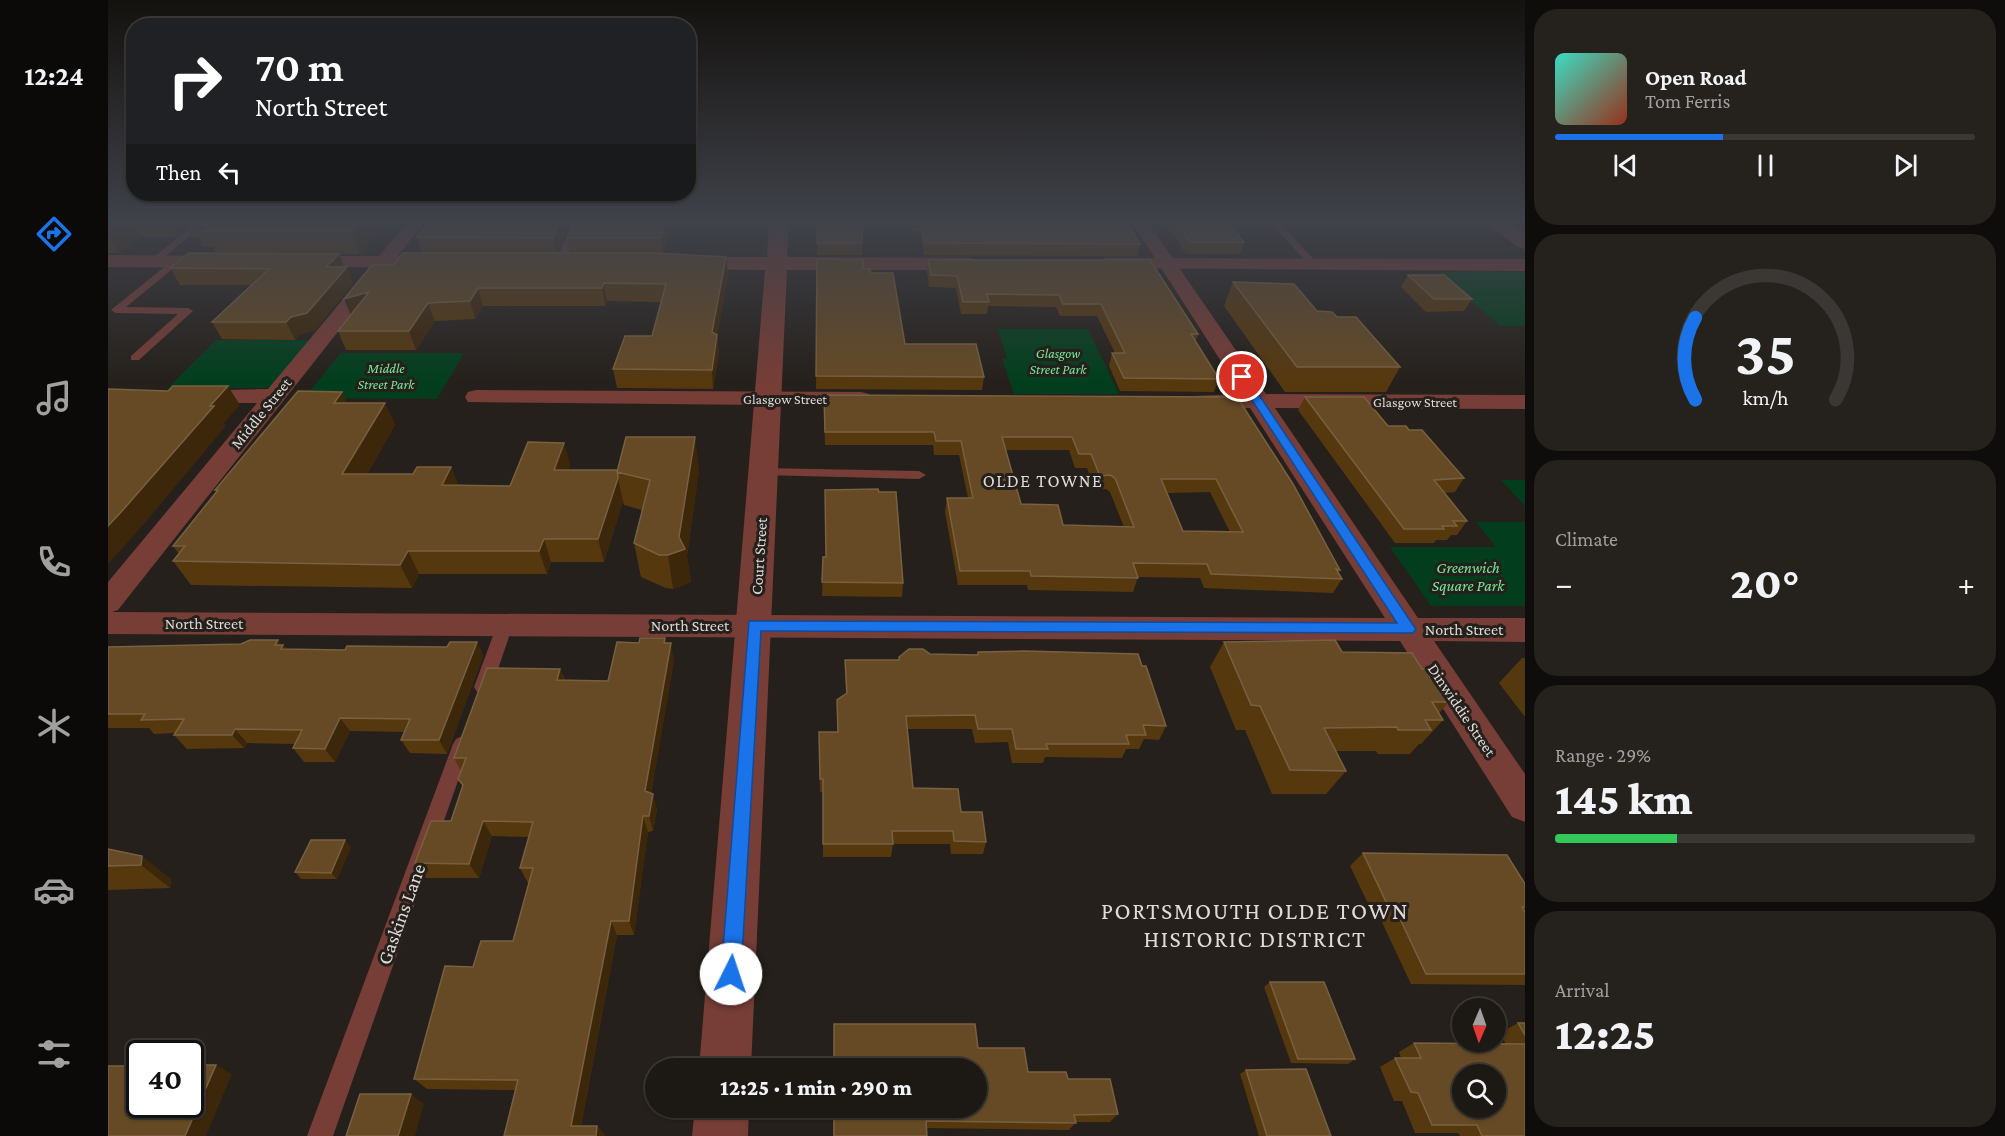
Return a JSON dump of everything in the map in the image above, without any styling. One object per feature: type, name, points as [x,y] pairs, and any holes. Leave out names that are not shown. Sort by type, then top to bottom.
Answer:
[{"type":"street","name":"Middle Street","points":[[108,602],[371,277]]},
{"type":"street","name":"Court Street","points":[[726,1058],[776,277]]},
{"type":"street","name":"Dinwiddie Street","points":[[1176,277],[1525,806]]},
{"type":"street","points":[[176,396],[274,396]]},
{"type":"street","name":"Glasgow Street","points":[[476,397],[881,399]]},
{"type":"street","name":"Glasgow Street","points":[[1185,400],[1525,402]]},
{"type":"street","name":"North Street","points":[[108,623],[1525,630]]},
{"type":"street","points":[[720,1136],[721,1118]]},
{"type":"lane","points":[[135,358],[188,311],[116,310],[157,277]]},
{"type":"lane","points":[[764,472],[919,475]]},
{"type":"lane","name":"Gaskins Lane","points":[[320,1136],[506,624]]},
{"type":"green space","points":[[1444,277],[1525,277],[1525,326],[1500,326]]},
{"type":"green space","name":"Glasgow Street Park","points":[[998,329],[1088,329],[1119,394],[1014,394],[1002,359],[1007,359]]},
{"type":"green space","points":[[216,340],[312,340],[271,388],[168,388]]},
{"type":"green space","name":"Middle Street Park","points":[[341,353],[464,353],[437,399],[304,398]]},
{"type":"green space","points":[[1501,480],[1525,480],[1525,506]]},
{"type":"green space","name":"Greenwich Square Park","points":[[1476,522],[1525,522],[1525,606],[1431,606],[1390,547],[1496,547]]},
{"type":"building","points":[[260,277],[338,277],[307,313],[291,317],[286,322],[212,322]]},
{"type":"building","points":[[362,277],[722,277],[712,332],[717,335],[712,370],[613,369],[625,336],[652,336],[666,284],[604,283],[602,288],[478,288],[470,301],[428,303],[409,331],[338,331],[369,292],[344,299]]},
{"type":"building","points":[[817,277],[894,277],[905,344],[976,344],[984,377],[816,376]]},
{"type":"building","points":[[957,277],[1161,277],[1198,334],[1191,334],[1219,379],[1124,378],[1112,353],[1125,353],[1101,304],[1063,304],[1059,295],[987,294],[989,302],[963,302]]},
{"type":"building","points":[[1410,277],[1446,277],[1472,299],[1434,299]]},
{"type":"building","points":[[1233,282],[1294,284],[1317,311],[1332,312],[1337,317],[1356,317],[1400,367],[1297,367]]},
{"type":"building","points":[[173,386],[228,386],[210,406],[214,406],[108,526],[108,389],[168,391]]},
{"type":"building","points":[[298,391],[342,392],[334,403],[385,403],[342,474],[413,474],[417,467],[451,467],[442,485],[510,486],[528,442],[564,443],[554,470],[617,470],[618,478],[598,539],[544,539],[539,551],[408,551],[400,565],[173,561],[185,546],[173,546],[218,490],[215,490]]},
{"type":"building","points":[[824,395],[1230,397],[1233,400],[1239,400],[1293,484],[1340,570],[1336,569],[1342,579],[1211,574],[1207,564],[1133,563],[1138,578],[1031,576],[1030,571],[960,571],[947,498],[973,498],[961,441],[936,441],[934,432],[825,432]],"holes":[[[1002,437],[1072,437],[1079,454],[1091,454],[1100,476],[1110,475],[1115,478],[1134,527],[1063,525],[1058,505],[1021,504]],[[1161,479],[1216,479],[1243,532],[1183,531]]]},
{"type":"building","points":[[1305,397],[1364,397],[1388,426],[1406,426],[1409,430],[1422,430],[1464,478],[1434,480],[1467,521],[1453,521],[1457,526],[1442,526],[1444,529],[1404,529]]},
{"type":"building","points":[[626,437],[695,437],[679,537],[685,549],[668,555],[659,555],[634,543],[650,480],[617,472]]},
{"type":"building","points":[[878,489],[879,492],[896,492],[903,583],[822,582],[823,557],[826,557],[825,490]]},
{"type":"building","points":[[640,638],[665,638],[664,643],[671,643],[645,791],[653,794],[649,816],[643,816],[629,921],[611,921],[571,1126],[597,1126],[596,1136],[504,1136],[518,1080],[414,1079],[445,966],[473,967],[481,941],[513,941],[533,868],[520,868],[533,822],[483,821],[469,864],[415,863],[431,821],[451,821],[463,785],[458,779],[466,758],[454,758],[487,668],[560,669],[557,680],[608,681],[617,642],[639,643]]},
{"type":"building","points":[[250,640],[278,640],[275,645],[283,645],[281,649],[345,650],[347,646],[447,647],[450,642],[477,642],[439,740],[401,740],[410,719],[340,718],[325,749],[293,748],[302,730],[235,729],[232,735],[174,735],[184,719],[141,720],[145,714],[108,714],[108,647],[241,644]]},
{"type":"building","points":[[1335,640],[1342,652],[1412,653],[1422,669],[1428,669],[1449,702],[1432,702],[1443,720],[1425,720],[1431,730],[1398,730],[1397,727],[1324,728],[1346,771],[1290,770],[1260,706],[1251,705],[1224,642]]},
{"type":"building","points":[[909,649],[923,649],[930,654],[978,655],[978,652],[1024,651],[1138,654],[1142,666],[1146,666],[1166,726],[1143,725],[1146,735],[1126,735],[1129,744],[1046,744],[1048,749],[1016,749],[1012,729],[978,729],[975,715],[906,716],[913,788],[958,789],[961,812],[982,812],[986,842],[954,841],[953,831],[892,831],[893,844],[823,844],[823,779],[820,779],[819,732],[838,732],[837,700],[847,693],[845,660],[899,660],[899,657]]},
{"type":"building","points":[[311,840],[345,840],[331,873],[295,872]]},
{"type":"building","points":[[108,849],[142,856],[141,865],[108,866]]},
{"type":"building","points":[[1363,853],[1507,855],[1525,884],[1525,907],[1522,907],[1525,912],[1525,974],[1426,974],[1394,906],[1388,906]]},
{"type":"building","points":[[1270,982],[1324,982],[1355,1059],[1298,1059]]},
{"type":"building","points":[[1518,1023],[1525,1023],[1525,1035]]},
{"type":"building","points":[[834,1024],[975,1024],[978,1048],[1024,1048],[1028,1072],[1066,1072],[1068,1079],[1110,1079],[1118,1114],[1074,1115],[1076,1123],[926,1121],[927,1136],[834,1136],[834,1118],[987,1118],[987,1058],[834,1058]]},
{"type":"building","points":[[1414,1043],[1452,1043],[1452,1052],[1506,1052],[1506,1044],[1525,1044],[1525,1136],[1482,1136],[1477,1125],[1432,1125],[1418,1093],[1411,1092],[1395,1058],[1421,1058]]},
{"type":"building","points":[[204,1065],[216,1065],[204,1092]]},
{"type":"building","points":[[108,1066],[126,1066],[126,1118],[193,1118],[185,1136],[108,1136]]},
{"type":"building","points":[[1306,1069],[1331,1136],[1267,1136],[1246,1070]]},
{"type":"building","points":[[360,1094],[411,1094],[398,1136],[346,1136]]},
{"type":"district","name":"OLDE TOWNE","points":[[1043,481]]},
{"type":"district","name":"PORTSMOUTH OLDE TOWN HISTORIC DISTRICT","points":[[1255,924]]},
{"type":"route","points":[[731,974],[754,625],[1408,629],[1242,377]]}]
